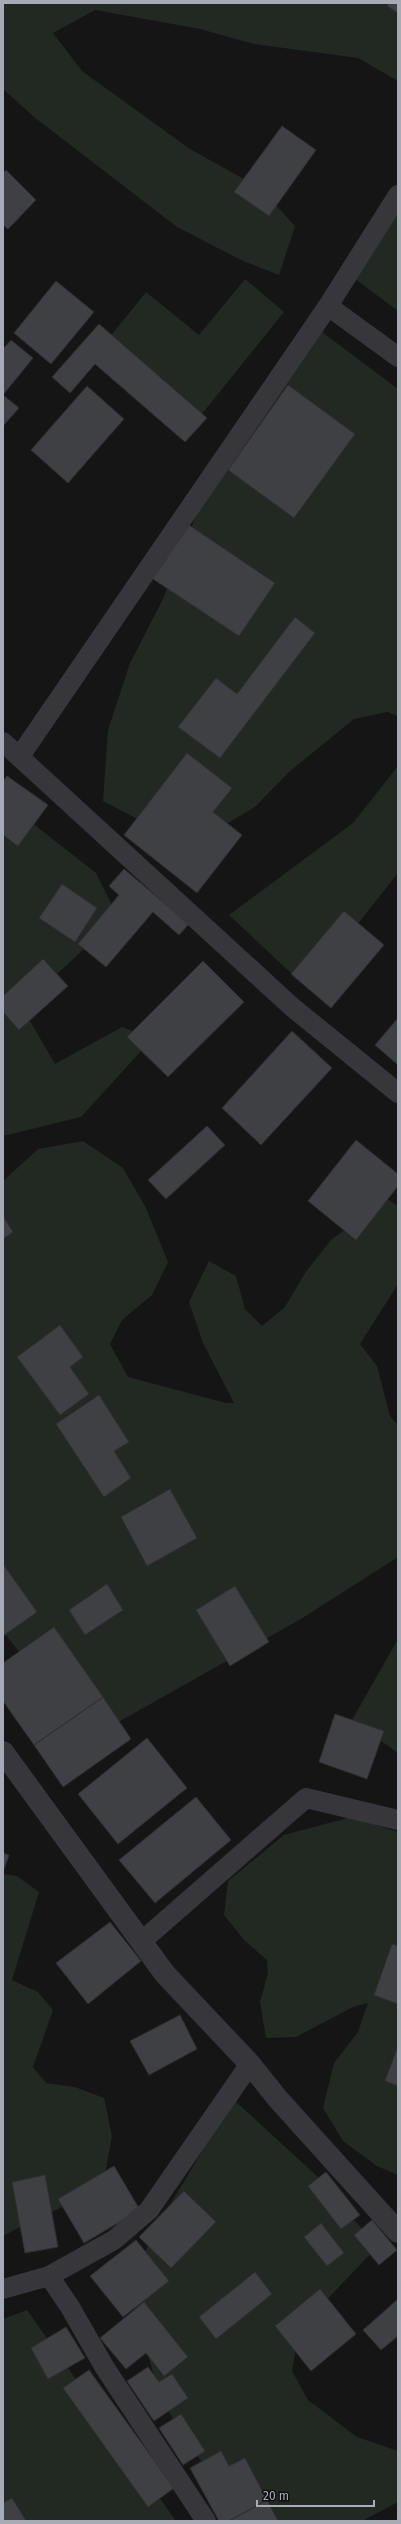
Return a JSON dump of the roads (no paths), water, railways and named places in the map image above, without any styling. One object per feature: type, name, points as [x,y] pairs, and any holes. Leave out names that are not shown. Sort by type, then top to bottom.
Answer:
[{"type":"street","points":[[3,1752],[165,1974],[250,2064],[278,2099],[398,2232]]},
{"type":"lane","points":[[20,756],[328,306],[398,195]]},
{"type":"lane","points":[[328,306],[398,357]]},
{"type":"lane","points":[[3,742],[20,756],[292,1008],[398,1092]]},
{"type":"lane","points":[[142,1941],[306,1798],[398,1820]]},
{"type":"lane","points":[[3,2289],[49,2276],[114,2240],[149,2210],[250,2064]]},
{"type":"lane","points":[[49,2276],[70,2307],[105,2368],[206,2521]]}]
